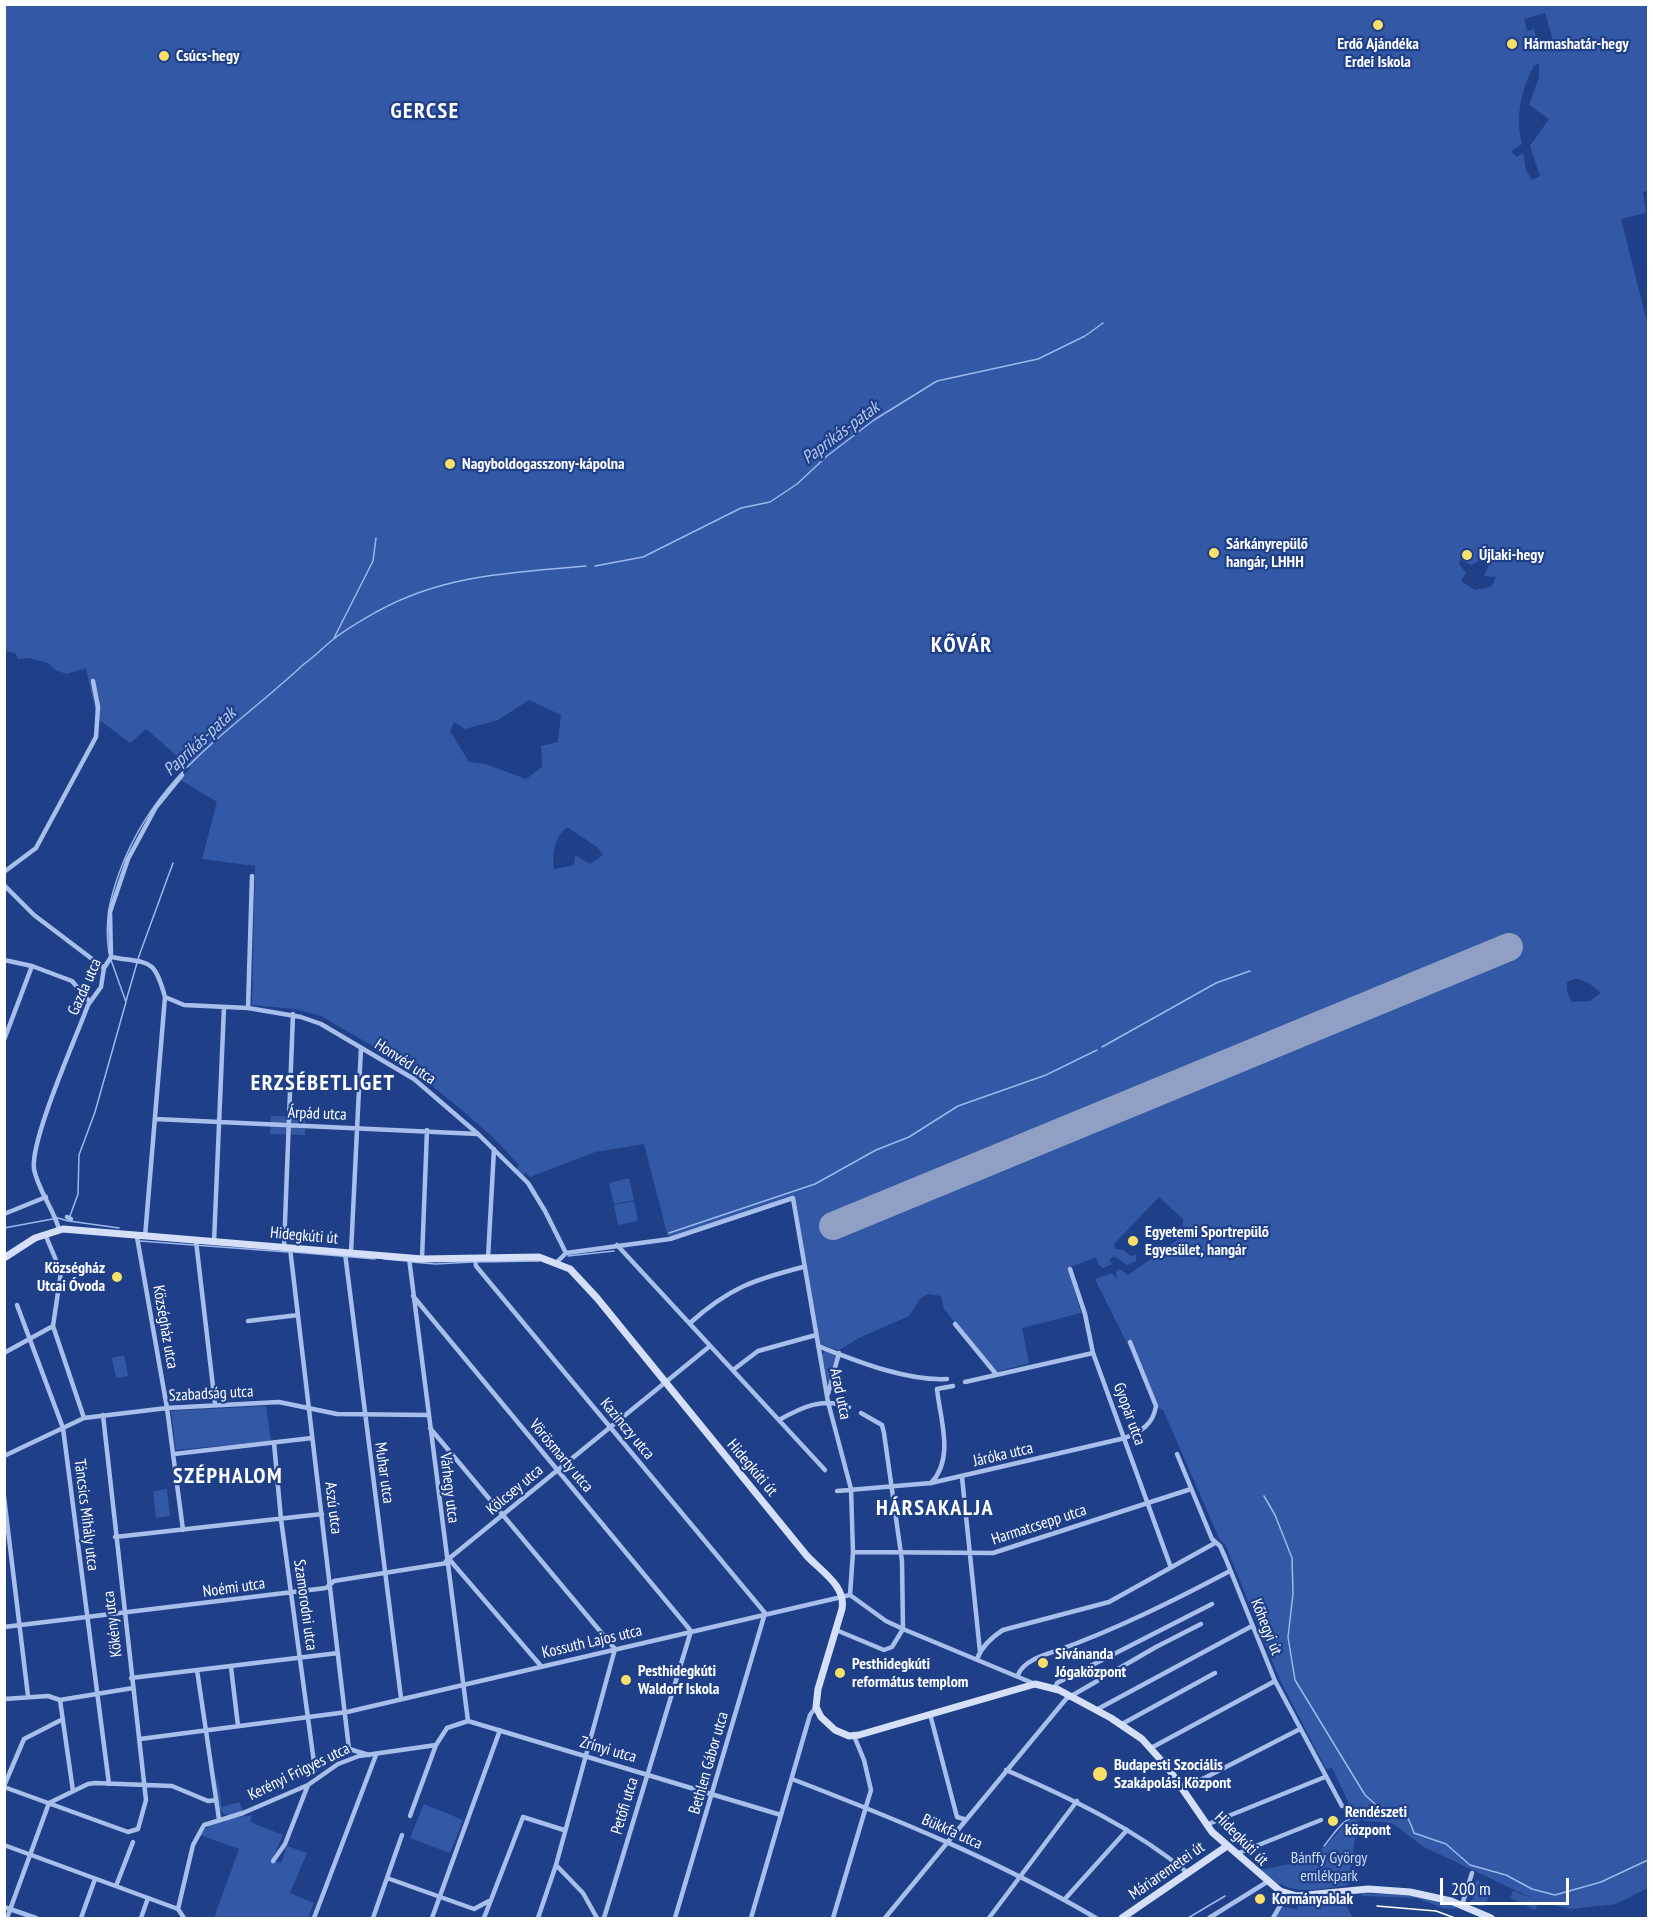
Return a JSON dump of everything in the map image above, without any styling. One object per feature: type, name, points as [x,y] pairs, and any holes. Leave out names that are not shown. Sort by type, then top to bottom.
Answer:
[{"type":"main road","name":"Hidegkúti út","points":[[4,1258],[58,1229],[196,1243],[214,1242],[410,1260],[475,1261],[529,1256],[557,1262],[576,1274],[846,1595]]},
{"type":"main road","points":[[846,1595],[818,1689],[816,1707],[830,1726],[854,1736]]},
{"type":"main road","name":"Hidegkúti út","points":[[854,1736],[931,1717],[1035,1684],[1055,1688],[1122,1724],[1151,1748],[1183,1789],[1206,1825],[1267,1882],[1287,1894]]},
{"type":"main road","name":"Máriaremetei út","points":[[1122,1918],[1227,1846]]},
{"type":"main road","points":[[1287,1894],[1309,1896],[1368,1889],[1395,1890],[1424,1894],[1462,1905],[1491,1918]]},
{"type":"street","points":[[4,872],[36,848],[96,737],[98,707],[93,681]]},
{"type":"street","name":"Gazda utca","points":[[58,1229],[56,1218],[34,1168],[36,1149],[90,1002],[101,987],[104,968],[110,959],[110,912],[128,859],[156,807],[182,776]]},
{"type":"street","points":[[248,1008],[252,876]]},
{"type":"street","points":[[4,885],[34,915],[104,968]]},
{"type":"street","points":[[110,959],[151,964],[158,972],[165,997]]},
{"type":"street","points":[[4,960],[32,966],[76,984],[90,1002]]},
{"type":"street","points":[[4,1040],[32,966]]},
{"type":"street","name":"Honvéd utca","points":[[165,997],[184,1005],[248,1008],[292,1014],[321,1024],[414,1079],[494,1149],[533,1191],[566,1253]]},
{"type":"street","name":"Községház utca","points":[[165,997],[155,1119],[141,1237],[174,1454],[183,1530]]},
{"type":"street","points":[[214,1242],[224,1007]]},
{"type":"street","name":"Aszú utca","points":[[292,1014],[288,1125],[288,1250],[298,1315],[350,1751],[369,1755]]},
{"type":"street","name":"Muhar utca","points":[[361,1048],[358,1127],[346,1254],[364,1415],[401,1698]]},
{"type":"street","name":"Árpád utca","points":[[155,1119],[478,1134]]},
{"type":"street","points":[[422,1259],[427,1130]]},
{"type":"street","points":[[488,1258],[494,1149]]},
{"type":"street","points":[[4,1214],[46,1197]]},
{"type":"street","name":"Arad utca","points":[[617,1245],[670,1239],[793,1198],[803,1267],[828,1402],[851,1489],[853,1552],[846,1595]]},
{"type":"street","points":[[45,1234],[61,1272],[53,1326],[84,1418]]},
{"type":"street","points":[[196,1243],[215,1404]]},
{"type":"street","points":[[557,1262],[566,1253],[617,1245],[825,1470]]},
{"type":"street","name":"Várhegy utca","points":[[410,1260],[427,1415],[468,1721]]},
{"type":"street","name":"Kazinczy utca","points":[[475,1261],[765,1613]]},
{"type":"street","points":[[690,1323],[732,1291],[754,1280],[803,1267]]},
{"type":"street","name":"Gyopár utca","points":[[1070,1269],[1085,1314],[1093,1353],[1170,1566]]},
{"type":"street","name":"Vörösmarty utca","points":[[413,1296],[691,1631]]},
{"type":"street","name":"Táncsics Mihály utca","points":[[17,1305],[63,1428],[109,1784]]},
{"type":"street","points":[[248,1321],[298,1315]]},
{"type":"street","points":[[955,1324],[996,1374]]},
{"type":"street","points":[[4,1353],[30,1336],[53,1326]]},
{"type":"street","points":[[733,1370],[758,1352],[816,1335]]},
{"type":"street","name":"Járóka utca","points":[[837,1491],[931,1483],[1125,1438],[1150,1424],[1156,1406],[1130,1342]]},
{"type":"street","name":"Kölcsey utca","points":[[447,1561],[710,1346]]},
{"type":"street","points":[[818,1346],[887,1370],[935,1380],[947,1379]]},
{"type":"street","points":[[828,1394],[839,1353]]},
{"type":"street","points":[[964,1382],[1093,1353]]},
{"type":"street","points":[[931,1483],[941,1468],[945,1446],[937,1389],[953,1386]]},
{"type":"street","name":"Szabadság utca","points":[[4,1456],[84,1418],[167,1408],[279,1402],[309,1410],[364,1415],[427,1415]]},
{"type":"street","points":[[779,1420],[804,1406],[828,1402],[849,1407]]},
{"type":"street","points":[[836,1630],[884,1650],[892,1647],[903,1629],[901,1552],[882,1425],[861,1413]]},
{"type":"street","name":"Kökény utca","points":[[50,1803],[128,1832],[138,1829],[146,1800],[115,1537],[104,1415]]},
{"type":"street","points":[[429,1426],[505,1514],[615,1649],[556,1865],[538,1918]]},
{"type":"street","points":[[174,1454],[312,1438]]},
{"type":"street","name":"Szamorodni utca","points":[[274,1443],[281,1519],[315,1770]]},
{"type":"street","name":"Kőhegyi út","points":[[1177,1454],[1215,1543],[1220,1546],[1275,1681],[1341,1806]]},
{"type":"street","points":[[962,1476],[980,1652]]},
{"type":"street","name":"Harmatcsepp utca","points":[[853,1552],[993,1553],[1191,1489]]},
{"type":"street","points":[[4,1497],[28,1696]]},
{"type":"street","points":[[115,1537],[322,1514]]},
{"type":"street","points":[[977,1659],[994,1635],[1012,1626],[1109,1602],[1215,1543]]},
{"type":"street","points":[[4,1554],[12,1554]]},
{"type":"street","points":[[447,1561],[541,1666]]},
{"type":"street","name":"Noémi utca","points":[[4,1627],[124,1615],[326,1588],[334,1581],[447,1561]]},
{"type":"street","points":[[1018,1675],[1023,1667],[1036,1659],[1123,1626],[1230,1572]]},
{"type":"street","points":[[846,1595],[886,1621],[1035,1684]]},
{"type":"street","name":"Kossuth Lajos utca","points":[[140,1739],[347,1712],[462,1683],[846,1595]]},
{"type":"street","points":[[1055,1688],[1057,1683],[1212,1604]]},
{"type":"street","name":"Bethlen Gábor utca","points":[[675,1918],[765,1613]]},
{"type":"street","points":[[885,1918],[964,1819],[1069,1695],[1201,1624]]},
{"type":"street","points":[[1096,1710],[1251,1626]]},
{"type":"street","name":"Petőfi utca","points":[[604,1918],[691,1631]]},
{"type":"street","points":[[131,1678],[338,1653]]},
{"type":"street","points":[[231,1667],[238,1726]]},
{"type":"street","points":[[197,1670],[219,1819]]},
{"type":"street","points":[[1122,1724],[1215,1673]]},
{"type":"street","points":[[1151,1748],[1275,1681]]},
{"type":"street","points":[[4,1699],[48,1695],[60,1700],[133,1688]]},
{"type":"street","points":[[60,1700],[73,1791]]},
{"type":"street","points":[[751,1918],[810,1715],[816,1707]]},
{"type":"street","points":[[931,1717],[957,1817],[964,1819]]},
{"type":"street","points":[[50,1803],[4,1787],[24,1739],[63,1719]]},
{"type":"street","points":[[410,1816],[436,1745],[447,1728],[468,1721]]},
{"type":"street","name":"Zrínyi utca","points":[[468,1721],[781,1815]]},
{"type":"street","points":[[1183,1789],[1300,1729]]},
{"type":"street","points":[[432,1918],[500,1730]]},
{"type":"street","points":[[833,1918],[866,1809],[870,1783],[854,1736]]},
{"type":"street","name":"Kerényi Frigyes utca","points":[[178,1909],[197,1835],[204,1825],[244,1813],[308,1785],[344,1761],[436,1745]]},
{"type":"street","points":[[314,1918],[376,1755]]},
{"type":"street","points":[[1006,1770],[1077,1801],[1127,1830],[1188,1873]]},
{"type":"street","points":[[1206,1825],[1325,1777]]},
{"type":"street","name":"Bükkfa utca","points":[[792,1779],[947,1841],[1021,1876],[1096,1918]]},
{"type":"street","points":[[7,1918],[7,1908],[50,1803],[88,1784],[172,1786],[208,1802],[216,1800]]},
{"type":"street","points":[[273,1861],[285,1844],[308,1785]]},
{"type":"street","points":[[989,1918],[1077,1801]]},
{"type":"street","points":[[484,1918],[523,1817],[564,1830]]},
{"type":"street","points":[[1236,1854],[1321,1821]]},
{"type":"street","points":[[1064,1900],[1127,1830]]},
{"type":"street","points":[[373,1918],[402,1835]]},
{"type":"street","points":[[116,1886],[133,1842]]},
{"type":"street","points":[[4,1845],[178,1909],[184,1918]]},
{"type":"street","points":[[556,1865],[583,1893],[596,1918]]},
{"type":"street","points":[[1462,1905],[1472,1873]]},
{"type":"street","points":[[81,1918],[95,1878]]},
{"type":"street","points":[[387,1878],[474,1909],[483,1906],[491,1899]]},
{"type":"street","points":[[1209,1918],[1267,1882]]},
{"type":"street","points":[[1274,1918],[1287,1894]]},
{"type":"street","points":[[141,1918],[148,1898]]},
{"type":"street","points":[[7,1908],[36,1918]]},
{"type":"green space","name":"Bánffy György emlékpark","points":[[4,5],[1648,5],[1648,190],[1643,192],[1646,213],[1621,219],[1648,326],[1648,1888],[1616,1904],[1571,1909],[1539,1902],[1535,1910],[1510,1898],[1513,1891],[1536,1900],[1424,1847],[1392,1823],[1358,1820],[1348,1885],[1301,1890],[1281,1885],[1259,1870],[1296,1863],[1325,1847],[1347,1822],[1348,1801],[1332,1768],[1326,1769],[1279,1678],[1226,1546],[1220,1540],[1163,1410],[1155,1406],[1095,1279],[1112,1273],[1117,1279],[1116,1271],[1120,1269],[1128,1275],[1183,1236],[1183,1219],[1159,1197],[1114,1244],[1115,1249],[1123,1250],[1131,1256],[1136,1255],[1136,1261],[1127,1265],[1114,1256],[1109,1260],[1112,1264],[1103,1268],[1098,1264],[1096,1257],[1068,1268],[1081,1313],[1022,1328],[1029,1363],[996,1372],[944,1309],[941,1296],[928,1294],[920,1299],[909,1316],[859,1338],[839,1350],[819,1344],[795,1196],[668,1237],[644,1144],[595,1152],[530,1177],[525,1172],[524,1177],[517,1170],[519,1165],[496,1140],[416,1073],[321,1016],[295,1009],[252,1005],[255,866],[202,859],[217,802],[179,779],[191,768],[146,729],[130,743],[97,718],[86,668],[67,674],[57,671],[48,663],[29,658],[18,659],[15,653],[5,651]],"holes":[[[1545,13],[1553,40],[1538,44],[1534,29],[1527,31],[1524,19]],[[1539,64],[1539,77],[1529,105],[1549,119],[1530,146],[1540,176],[1532,180],[1526,170],[1523,153],[1517,157],[1511,151],[1522,144],[1519,113],[1529,74],[1534,65]],[[1483,559],[1490,562],[1484,576],[1496,577],[1491,587],[1475,590],[1461,581],[1466,573],[1459,563],[1460,560],[1471,565]],[[529,700],[561,715],[558,742],[541,746],[542,767],[526,779],[485,764],[469,762],[450,731],[454,722],[465,729],[498,720]],[[567,827],[597,847],[603,855],[590,864],[575,855],[574,865],[554,869],[553,857],[559,836]],[[1576,978],[1590,984],[1601,993],[1590,1001],[1572,1002],[1567,992],[1567,982]]]},
{"type":"green space","points":[[271,1116],[305,1117],[305,1135],[270,1134]]},
{"type":"green space","points":[[629,1178],[634,1200],[614,1204],[609,1183]]},
{"type":"green space","points":[[634,1201],[638,1221],[618,1225],[614,1205]]},
{"type":"green space","points":[[825,1351],[835,1355],[836,1358],[828,1385],[822,1355]]},
{"type":"green space","points":[[124,1355],[128,1376],[116,1378],[112,1358]]},
{"type":"green space","points":[[266,1406],[271,1441],[176,1450],[171,1411]]},
{"type":"green space","points":[[167,1489],[170,1516],[156,1518],[153,1491]]},
{"type":"green space","points":[[216,1772],[222,1807],[239,1802],[244,1813],[233,1815],[221,1811],[217,1799]]},
{"type":"green space","points":[[424,1804],[463,1820],[450,1853],[410,1838]]},
{"type":"green space","points":[[252,1815],[250,1822],[283,1835],[272,1860],[281,1863],[287,1846],[307,1853],[290,1893],[314,1903],[308,1918],[214,1918],[239,1849],[200,1835],[217,1822]]},
{"type":"green space","points":[[1477,1880],[1483,1884],[1481,1890],[1489,1891],[1490,1895],[1484,1906],[1470,1902],[1474,1898],[1473,1885]]},
{"type":"green space","points":[[1362,1893],[1419,1896],[1456,1906],[1455,1909],[1443,1908],[1416,1898],[1362,1896]]},
{"type":"green space","points":[[1336,1899],[1344,1901],[1353,1918],[1275,1918],[1283,1907],[1297,1909],[1299,1901]]},
{"type":"waterway","name":"Paprikás-patak","points":[[595,566],[643,557],[741,508],[770,502],[797,484],[827,456],[874,420],[937,381],[1038,359],[1085,336],[1103,323]]},
{"type":"waterway","points":[[334,638],[373,561],[376,538]]},
{"type":"waterway","name":"Paprikás-patak","points":[[109,953],[108,920],[114,889],[137,834],[155,805],[199,755],[331,641],[378,611],[428,589],[479,577],[586,566]]},
{"type":"waterway","points":[[126,1001],[139,956],[173,863]]},
{"type":"waterway","name":"Paprikás-patak","points":[[70,1216],[78,1194],[79,1155],[95,1112],[126,1002],[111,960]]},
{"type":"waterway","points":[[1102,1047],[1216,983],[1250,971]]},
{"type":"waterway","points":[[669,1233],[815,1184],[876,1150],[909,1137],[958,1106],[1046,1075],[1097,1050]]},
{"type":"waterway","name":"Paprikás-patak","points":[[4,1228],[58,1218],[68,1221]]},
{"type":"waterway","points":[[69,1221],[119,1228]]},
{"type":"waterway","points":[[140,1241],[288,1252]]},
{"type":"waterway","points":[[568,1256],[614,1251]]},
{"type":"waterway","points":[[293,1252],[375,1259]]},
{"type":"waterway","points":[[384,1259],[407,1261]]},
{"type":"waterway","points":[[478,1262],[539,1261]]},
{"type":"waterway","points":[[412,1262],[435,1264],[473,1262]]},
{"type":"waterway","points":[[1264,1496],[1275,1515],[1292,1558],[1293,1594],[1288,1637],[1295,1680],[1365,1795],[1383,1811]]},
{"type":"waterway","points":[[1324,1846],[1340,1826],[1352,1818],[1376,1812],[1400,1813],[1406,1816],[1414,1833],[1446,1844],[1470,1865],[1506,1875],[1532,1889],[1555,1895],[1601,1882],[1648,1860]]},
{"type":"waterway","points":[[1188,1918],[1225,1896]]},
{"type":"runway","points":[[833,1226],[1509,947]]},
{"type":"tram line","points":[[1377,1906],[1436,1911],[1455,1918]]},
{"type":"place","name":"Erdő Ajándéka Erdei Iskola","points":[[1378,25]]},
{"type":"place","name":"Hármashatár-hegy","points":[[1512,44]]},
{"type":"place","name":"Csúcs-hegy","points":[[164,56]]},
{"type":"place","name":"Nagyboldogasszony-kápolna","points":[[450,464]]},
{"type":"place","name":"Sárkányrepülő hangár, LHHH","points":[[1214,553]]},
{"type":"place","name":"Újlaki-hegy","points":[[1467,555]]},
{"type":"place","name":"Egyetemi Sportrepülő Egyesület, hangár","points":[[1133,1241]]},
{"type":"place","name":"Községház Utcai Óvoda","points":[[117,1277]]},
{"type":"place","name":"Sivánanda Jógaközpont","points":[[1043,1663]]},
{"type":"place","name":"Pesthidegkúti református templom","points":[[840,1673]]},
{"type":"place","name":"Pesthidegkúti Waldorf Iskola","points":[[626,1680]]},
{"type":"place","name":"Budapesti Szociális Szakápolási Központ","points":[[1100,1774]]},
{"type":"place","name":"Rendészeti központ","points":[[1333,1821]]},
{"type":"place","name":"Kormányablak","points":[[1260,1899]]},
{"type":"district","name":"GERCSE","points":[[425,112]]},
{"type":"district","name":"KŐVÁR","points":[[962,646]]},
{"type":"district","name":"ERZSÉBETLIGET","points":[[323,1084]]},
{"type":"district","name":"SZÉPHALOM","points":[[228,1477]]},
{"type":"district","name":"HÁRSAKALJA","points":[[935,1509]]}]
